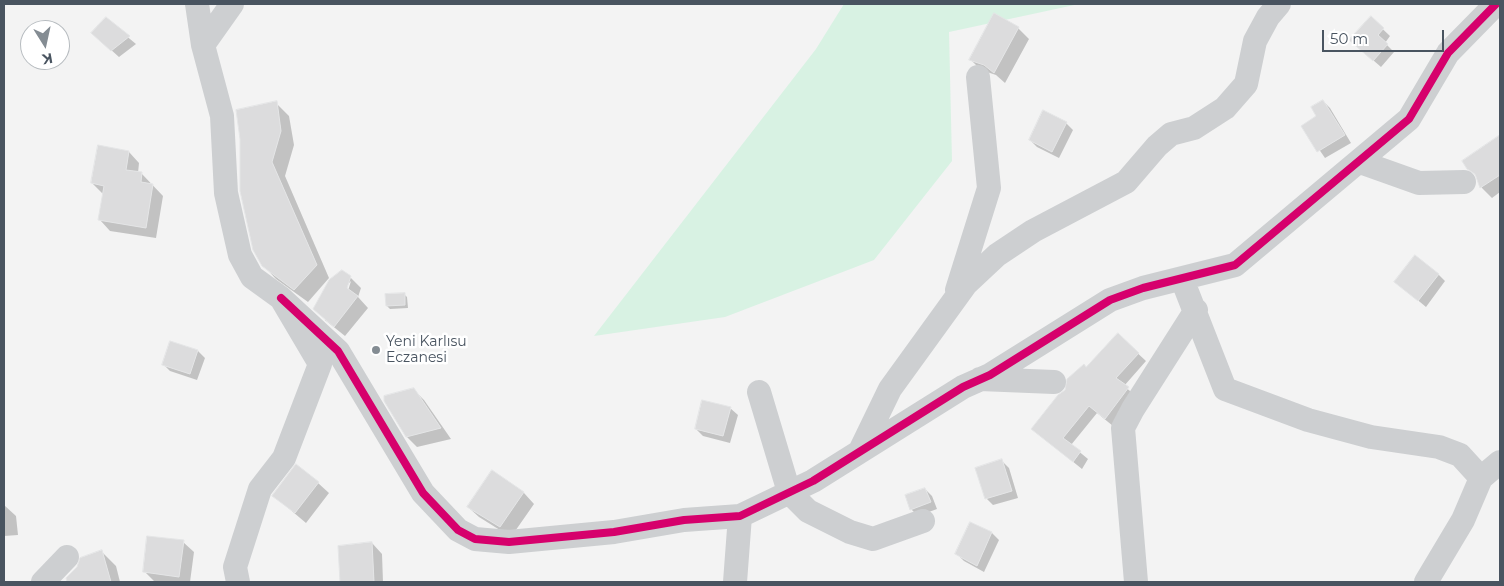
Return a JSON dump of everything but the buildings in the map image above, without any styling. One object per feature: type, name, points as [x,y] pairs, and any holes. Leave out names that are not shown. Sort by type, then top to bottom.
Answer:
[{"type":"street","points":[[197,4],[203,45],[222,116],[226,193],[240,255],[252,277],[281,298],[338,351],[423,493],[458,530],[475,539],[509,542],[614,532],[684,520],[740,516],[813,481],[963,387],[980,379],[1110,300],[1235,266],[1409,119],[1448,53],[1496,4]]},
{"type":"street","points":[[203,45],[232,4]]},
{"type":"street","points":[[860,451],[890,389],[952,306],[966,284],[997,255],[1033,230],[1126,182],[1157,146],[1171,134],[1194,128],[1225,108],[1246,84],[1255,41],[1268,17],[1279,4]]},
{"type":"street","points":[[952,306],[989,188],[978,77]]},
{"type":"street","points":[[1360,162],[1419,184],[1464,182]]},
{"type":"street","points":[[1182,279],[1196,310],[1225,389],[1308,420],[1371,436],[1439,447],[1460,455],[1481,478]]},
{"type":"street","points":[[238,582],[235,567],[260,489],[284,458],[320,364],[281,298]]},
{"type":"street","points":[[1136,582],[1123,428],[1196,310]]},
{"type":"street","points":[[980,379],[1054,382]]},
{"type":"street","points":[[759,392],[789,492],[808,511],[850,532],[873,539],[923,521]]},
{"type":"street","points":[[1426,582],[1464,520],[1481,478],[1500,462]]},
{"type":"street","points":[[736,582],[740,516]]},
{"type":"street","points":[[43,582],[67,557]]},
{"type":"green space","points":[[844,4],[1079,4],[949,32],[952,161],[874,260],[725,317],[594,336],[816,49]]},
{"type":"cycle path","points":[[281,298],[338,351],[423,493],[458,530],[475,539],[509,542],[614,532],[684,520],[740,516],[813,481],[963,387],[990,375],[1110,300],[1143,288],[1235,265],[1409,119],[1448,53],[1496,4]]},
{"type":"place","name":"Yeni Karlısu Eczanesi","points":[[376,350]]}]
